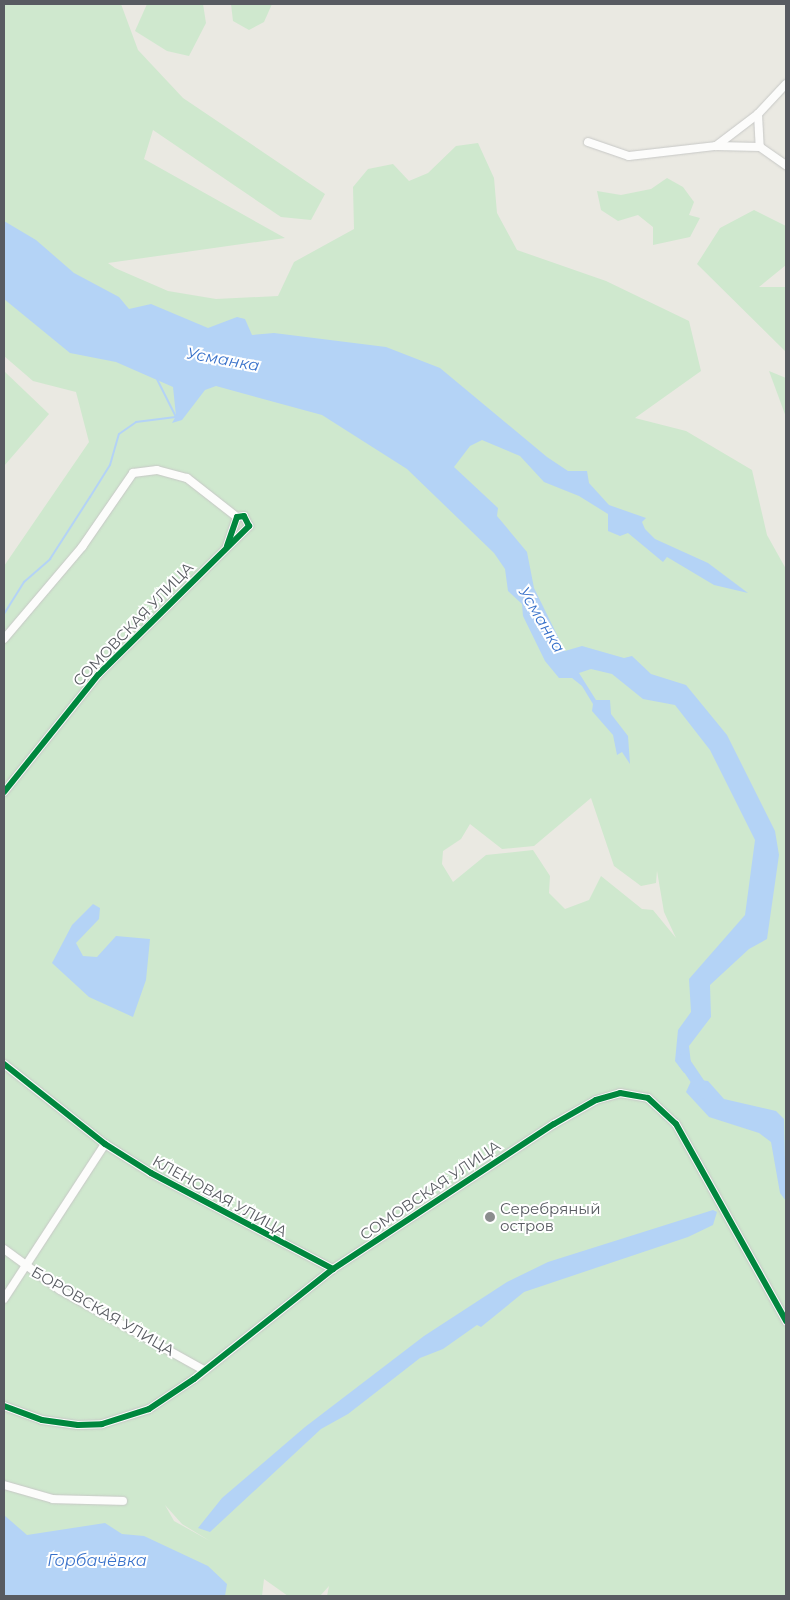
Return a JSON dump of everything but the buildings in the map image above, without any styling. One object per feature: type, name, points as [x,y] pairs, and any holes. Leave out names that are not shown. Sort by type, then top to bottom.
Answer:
[{"type":"street","points":[[716,146],[758,114],[786,84]]},
{"type":"street","points":[[758,114],[760,148]]},
{"type":"street","points":[[588,142],[630,156],[716,146],[760,148],[786,165]]},
{"type":"street","points":[[4,639],[82,547],[132,472],[157,470],[186,478],[238,517]]},
{"type":"street","name":"СОМОВСКАЯ УЛИЦА","points":[[4,792],[99,674],[249,526],[244,516],[238,517],[227,546]]},
{"type":"street","name":"КЛЕНОВАЯ УЛИЦА","points":[[4,1064],[105,1144],[211,1208],[333,1269]]},
{"type":"street","name":"СОМОВСКАЯ УЛИЦА","points":[[4,1406],[54,1422],[102,1424],[149,1409],[204,1370],[333,1269],[575,1111],[608,1096],[632,1094],[657,1104],[676,1124],[786,1321]]},
{"type":"street","points":[[4,1299],[105,1144]]},
{"type":"street","name":"БОРОВСКАЯ УЛИЦА","points":[[4,1249],[26,1267],[106,1317],[204,1370]]},
{"type":"street","points":[[4,1486],[53,1499],[123,1501]]},
{"type":"green space","points":[[4,4],[121,4],[138,50],[183,98],[325,194],[311,220],[281,217],[153,130],[144,159],[285,238],[108,263],[115,268],[168,291],[216,299],[278,296],[294,262],[354,229],[353,187],[368,169],[393,164],[409,181],[428,173],[456,146],[478,143],[494,178],[497,213],[517,250],[606,281],[689,321],[701,371],[635,418],[686,431],[752,470],[767,535],[786,569],[786,1596],[327,1596],[329,1586],[320,1596],[288,1596],[264,1579],[262,1596],[4,1596],[4,566],[89,442],[76,392],[33,381],[4,356]],"holes":[[[591,798],[614,866],[641,886],[656,883],[657,871],[664,912],[676,938],[653,910],[642,909],[601,876],[589,900],[565,909],[549,893],[550,876],[533,850],[486,855],[453,882],[442,864],[443,851],[461,839],[470,824],[502,849],[534,846]],[[165,1505],[182,1524],[210,1541],[174,1521]]]},
{"type":"green space","points":[[147,4],[203,4],[206,23],[189,56],[167,51],[135,31]]},
{"type":"green space","points":[[231,4],[272,4],[264,22],[249,30],[233,21]]},
{"type":"green space","points":[[667,178],[683,187],[694,202],[689,215],[700,218],[690,237],[653,245],[653,227],[638,215],[618,221],[601,210],[597,191],[621,195],[651,189]]},
{"type":"green space","points":[[754,210],[786,226],[786,265],[759,287],[786,287],[786,352],[697,264],[720,228]]},
{"type":"green space","points":[[4,371],[49,414],[4,466]]},
{"type":"green space","points":[[769,371],[786,378],[786,417]]},
{"type":"water","points":[[4,221],[36,240],[74,273],[119,297],[129,309],[151,304],[208,328],[237,317],[245,319],[252,335],[274,333],[386,347],[440,368],[547,457],[568,471],[587,471],[589,483],[609,505],[646,518],[642,522],[645,529],[655,539],[708,563],[748,593],[714,585],[667,557],[663,562],[628,533],[620,536],[608,531],[608,514],[579,496],[544,482],[520,456],[482,440],[470,446],[454,467],[498,508],[497,516],[527,552],[534,588],[565,651],[582,646],[624,658],[632,656],[651,674],[686,685],[727,735],[775,831],[779,855],[767,939],[749,949],[710,985],[711,1017],[689,1046],[692,1073],[684,1073],[675,1061],[678,1030],[691,1012],[689,979],[745,915],[755,840],[710,750],[675,705],[643,699],[612,674],[591,669],[579,673],[596,700],[610,700],[611,714],[628,736],[630,764],[622,752],[617,755],[613,735],[592,711],[593,704],[582,686],[572,678],[559,678],[545,661],[523,616],[522,604],[508,591],[505,569],[494,553],[407,469],[322,415],[216,386],[205,390],[182,420],[172,423],[176,416],[173,387],[116,362],[70,353],[4,299]]},
{"type":"water","points":[[93,904],[100,908],[99,919],[76,943],[83,956],[97,957],[116,936],[150,939],[146,980],[133,1017],[89,997],[52,963],[72,925]]},
{"type":"water","points":[[692,1079],[708,1081],[724,1099],[776,1111],[784,1119],[786,1201],[780,1193],[771,1142],[759,1133],[709,1117],[686,1092]]},
{"type":"water","points":[[713,1210],[717,1212],[713,1225],[688,1237],[524,1292],[481,1327],[477,1325],[443,1349],[420,1358],[348,1414],[321,1429],[210,1532],[198,1528],[222,1498],[305,1427],[424,1336],[507,1282],[548,1262]]},
{"type":"water","name":"Горбачёвка","points":[[4,1515],[27,1535],[105,1523],[122,1534],[144,1536],[208,1566],[227,1584],[225,1596],[4,1596]]},
{"type":"waterway","points":[[4,614],[24,582],[50,559],[90,497],[110,465],[119,434],[136,422],[176,417],[157,379]]},
{"type":"waterway","name":"Усманка","points":[[683,1060],[705,1093]]},
{"type":"cycle path","points":[[4,792],[99,674],[249,526],[244,516],[237,517],[227,546]]},
{"type":"cycle path","points":[[4,1064],[105,1144],[151,1173],[333,1269]]},
{"type":"cycle path","points":[[4,1406],[42,1420],[78,1425],[102,1424],[149,1409],[194,1379],[333,1269],[554,1124],[596,1100],[620,1093],[648,1098],[676,1124],[786,1321]]},
{"type":"place","name":"Серебряный остров","points":[[490,1217]]}]
